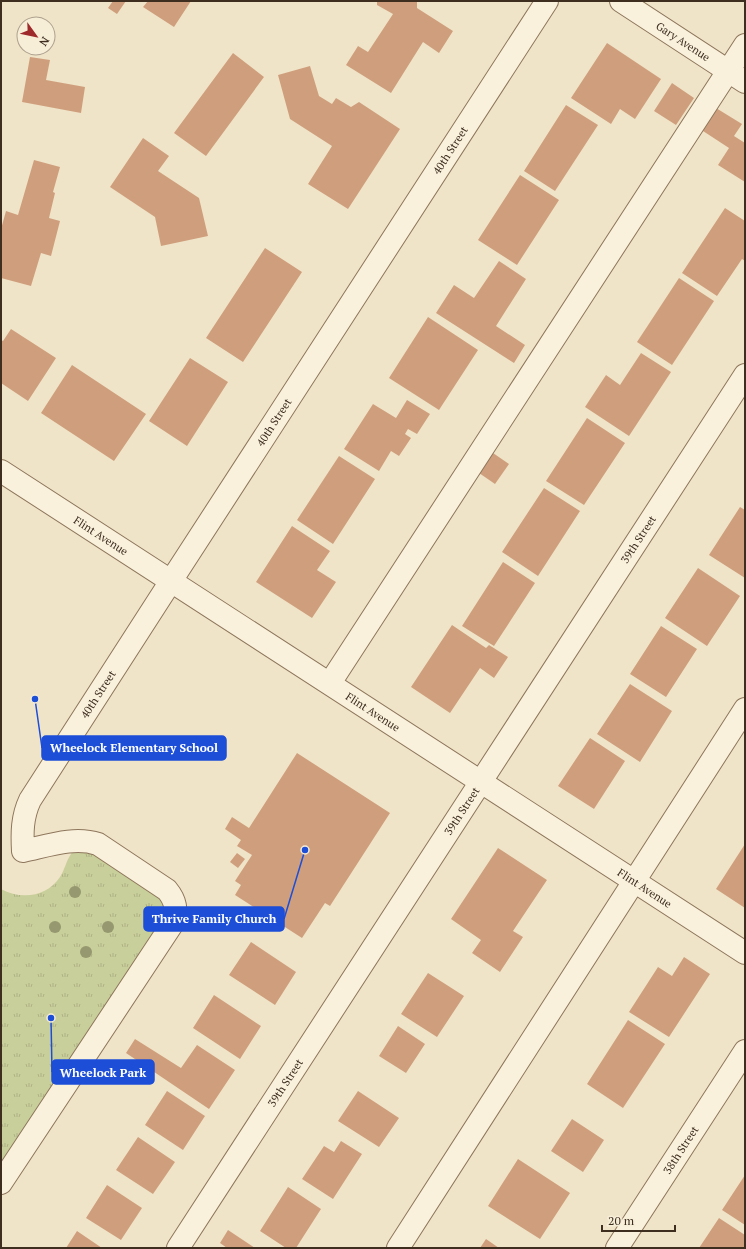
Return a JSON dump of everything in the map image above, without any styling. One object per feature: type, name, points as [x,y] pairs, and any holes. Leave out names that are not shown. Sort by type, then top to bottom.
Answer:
[{"type":"street","name":"40th Street","points":[[1,1183],[172,923],[176,913],[174,897],[167,890],[98,844],[90,842],[66,842],[23,851],[22,829],[25,812],[30,800],[547,1]]},
{"type":"street","name":"Gary Avenue","points":[[621,1],[736,77]]},
{"type":"street","points":[[330,683],[736,77],[745,44]]},
{"type":"street","name":"39th Street","points":[[178,1248],[745,375]]},
{"type":"street","name":"Flint Avenue","points":[[1,471],[745,953]]},
{"type":"street","points":[[398,1248],[745,709]]},
{"type":"street","name":"38th Street","points":[[617,1248],[745,1051]]},
{"type":"green space","points":[[86,849],[159,894],[168,912],[1,1171],[1,889],[17,895],[33,895],[48,889],[55,884],[60,877],[73,851]]},
{"type":"building","points":[[113,1],[126,1],[117,14],[108,8]]},
{"type":"building","points":[[148,1],[191,1],[174,27],[143,7]]},
{"type":"building","points":[[377,1],[417,1],[417,8],[453,31],[439,53],[423,42],[391,93],[346,65],[358,46],[368,52],[393,14],[377,5]]},
{"type":"building","points":[[607,43],[661,79],[635,119],[620,109],[611,124],[571,98]]},
{"type":"building","points":[[233,53],[264,77],[206,156],[174,133]]},
{"type":"building","points":[[30,57],[50,60],[46,80],[85,87],[81,113],[22,102]]},
{"type":"building","points":[[310,66],[319,96],[332,104],[336,98],[351,107],[359,102],[400,129],[348,209],[308,184],[332,146],[290,119],[278,75]]},
{"type":"building","points":[[672,83],[694,98],[676,125],[654,111]]},
{"type":"building","points":[[566,105],[598,125],[555,191],[524,171]]},
{"type":"building","points":[[716,108],[742,124],[734,136],[745,143],[745,182],[718,165],[729,148],[703,131]]},
{"type":"building","points":[[143,138],[169,156],[158,171],[199,198],[208,236],[161,246],[155,217],[110,187]]},
{"type":"building","points":[[34,160],[60,167],[53,192],[55,193],[49,218],[60,221],[51,256],[41,253],[31,286],[1,278],[1,229],[6,211],[18,215]]},
{"type":"building","points":[[520,175],[559,200],[517,265],[478,240]]},
{"type":"building","points":[[725,208],[745,221],[745,261],[742,259],[717,296],[682,273]]},
{"type":"building","points":[[265,248],[302,272],[243,362],[206,338]]},
{"type":"building","points":[[499,261],[526,279],[496,326],[525,345],[514,363],[436,313],[454,285],[474,298]]},
{"type":"building","points":[[679,278],[714,301],[672,365],[637,342]]},
{"type":"building","points":[[428,317],[478,350],[439,410],[389,378]]},
{"type":"building","points":[[11,329],[56,358],[28,401],[1,383],[1,340],[3,341]]},
{"type":"building","points":[[641,353],[671,372],[629,436],[585,407],[606,375],[620,385]]},
{"type":"building","points":[[190,358],[228,382],[187,446],[149,421]]},
{"type":"building","points":[[72,365],[146,414],[114,461],[41,413]]},
{"type":"building","points":[[407,400],[430,414],[417,434],[408,429],[405,434],[411,438],[399,456],[391,451],[379,471],[344,449],[373,404],[396,418]]},
{"type":"building","points":[[587,418],[625,443],[584,505],[546,481]]},
{"type":"building","points":[[493,453],[509,464],[495,484],[479,473]]},
{"type":"building","points":[[339,456],[375,479],[333,544],[297,520]]},
{"type":"building","points":[[544,488],[580,511],[538,576],[502,552]]},
{"type":"building","points":[[740,507],[745,510],[745,578],[709,555]]},
{"type":"building","points":[[292,526],[330,551],[317,570],[336,582],[312,618],[256,582]]},
{"type":"building","points":[[503,562],[535,583],[494,646],[462,626]]},
{"type":"building","points":[[698,568],[740,596],[707,646],[665,618]]},
{"type":"building","points":[[452,625],[486,648],[489,645],[508,657],[494,678],[480,668],[450,713],[411,687]]},
{"type":"building","points":[[661,626],[697,649],[666,697],[630,674]]},
{"type":"building","points":[[630,684],[672,711],[640,762],[597,734]]},
{"type":"building","points":[[590,738],[625,761],[594,809],[558,786]]},
{"type":"building","points":[[297,753],[390,813],[330,906],[325,903],[302,938],[235,895],[241,885],[235,881],[252,855],[237,846],[241,840],[225,829],[232,817],[249,828]]},
{"type":"building","points":[[745,844],[745,908],[716,889]]},
{"type":"building","points":[[498,848],[547,880],[513,931],[523,937],[500,972],[472,953],[481,940],[451,919]]},
{"type":"building","points":[[237,853],[245,859],[238,868],[230,862]]},
{"type":"building","points":[[251,942],[296,972],[275,1005],[229,975]]},
{"type":"building","points":[[684,957],[710,974],[669,1037],[629,1012],[658,967],[672,976]]},
{"type":"building","points":[[428,973],[464,996],[437,1037],[401,1014]]},
{"type":"building","points":[[214,995],[261,1026],[240,1059],[193,1028]]},
{"type":"building","points":[[628,1020],[665,1044],[623,1108],[587,1084]]},
{"type":"building","points":[[398,1026],[425,1044],[406,1073],[379,1056]]},
{"type":"building","points":[[135,1039],[181,1068],[197,1045],[235,1070],[209,1109],[126,1053]]},
{"type":"building","points":[[167,1091],[205,1116],[183,1150],[145,1125]]},
{"type":"building","points":[[358,1091],[399,1118],[379,1147],[338,1121]]},
{"type":"building","points":[[572,1119],[604,1140],[583,1172],[551,1151]]},
{"type":"building","points":[[138,1137],[175,1162],[153,1194],[116,1170]]},
{"type":"building","points":[[341,1141],[362,1154],[333,1199],[302,1179],[324,1146],[334,1152]]},
{"type":"building","points":[[518,1159],[570,1193],[540,1239],[488,1206]]},
{"type":"building","points":[[745,1175],[745,1225],[722,1210]]},
{"type":"building","points":[[107,1185],[142,1208],[121,1240],[86,1218]]},
{"type":"building","points":[[288,1187],[321,1209],[296,1248],[286,1248],[260,1231]]},
{"type":"building","points":[[719,1218],[745,1235],[745,1248],[699,1248]]},
{"type":"building","points":[[228,1230],[255,1248],[227,1248],[220,1243]]},
{"type":"building","points":[[77,1231],[102,1248],[66,1248]]},
{"type":"building","points":[[486,1239],[499,1248],[480,1248]]},
{"type":"place","name":"Wheelock Elementary School","points":[[35,699]]},
{"type":"place","name":"Thrive Family Church","points":[[305,850]]},
{"type":"place","name":"Wheelock Park","points":[[51,1018]]}]
